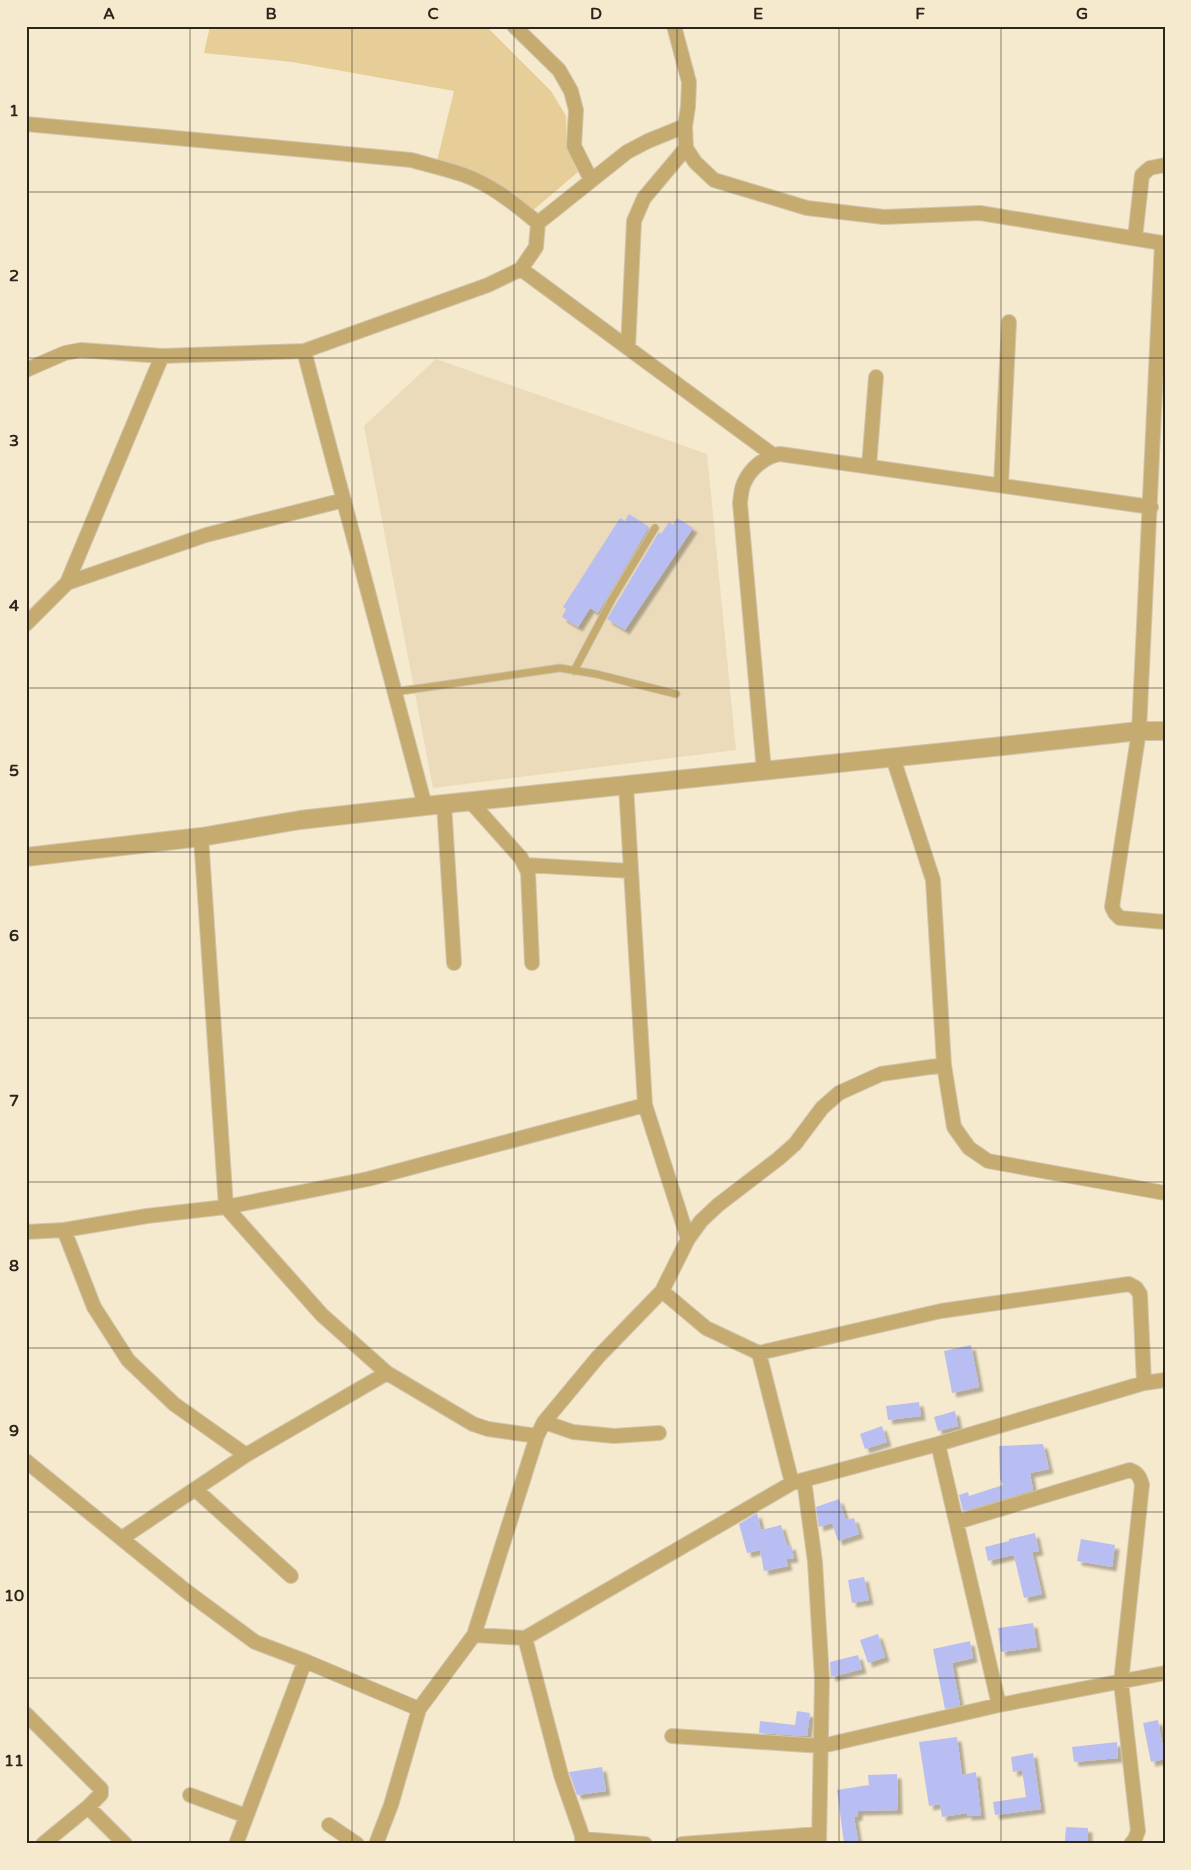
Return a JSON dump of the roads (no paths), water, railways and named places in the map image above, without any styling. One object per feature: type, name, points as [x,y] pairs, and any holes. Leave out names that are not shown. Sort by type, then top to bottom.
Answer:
[{"type":"street","points":[[514,26],[559,70],[571,90],[576,110],[574,146],[591,180]]},
{"type":"street","points":[[674,26],[689,82],[685,126],[686,148],[694,162],[714,180],[807,208],[884,216],[980,213],[1164,243],[1139,731],[1112,907],[1120,918],[1165,922]]},
{"type":"street","points":[[26,124],[411,160],[464,175],[490,187],[510,200],[538,223]]},
{"type":"street","points":[[26,370],[65,353],[81,350],[162,356],[304,351],[488,285],[521,269],[536,247],[538,223],[591,180],[627,152],[648,140],[685,126]]},
{"type":"street","points":[[628,348],[634,221],[644,198],[686,148]]},
{"type":"street","points":[[1135,238],[1142,175],[1150,168],[1165,165]]},
{"type":"street","points":[[521,269],[773,455]]},
{"type":"street","points":[[1001,485],[1009,322]]},
{"type":"street","points":[[304,351],[425,806]]},
{"type":"street","points":[[26,624],[67,583],[162,356]]},
{"type":"street","points":[[869,466],[876,377]]},
{"type":"street","points":[[764,771],[740,503],[743,485],[747,477],[762,460],[780,454],[1151,506]]},
{"type":"street","points":[[67,583],[206,536],[344,500]]},
{"type":"street","points":[[26,857],[201,837],[300,820],[470,801],[1139,731],[1165,731]]},
{"type":"street","points":[[893,758],[933,880],[944,1065],[954,1127],[969,1148],[988,1161],[1165,1193]]},
{"type":"street","points":[[626,786],[645,1105],[688,1239]]},
{"type":"street","points":[[470,801],[521,858],[528,872],[532,963]]},
{"type":"street","points":[[444,804],[454,963]]},
{"type":"street","points":[[201,837],[226,1207],[322,1315],[387,1373],[473,1424],[488,1429],[537,1436]]},
{"type":"street","points":[[525,865],[631,871]]},
{"type":"street","points":[[376,1844],[391,1805],[418,1709],[474,1635],[537,1436],[544,1422],[598,1357],[662,1291],[688,1239],[701,1221],[718,1205],[795,1144],[822,1108],[839,1094],[882,1074],[944,1065]]},
{"type":"street","points":[[26,1232],[64,1230],[147,1216],[226,1207],[368,1179],[645,1105]]},
{"type":"street","points":[[64,1230],[94,1307],[128,1360],[174,1404],[246,1455]]},
{"type":"street","points":[[662,1291],[706,1328],[759,1352],[941,1310],[1129,1284],[1136,1288],[1140,1294],[1144,1383]]},
{"type":"street","points":[[682,1844],[819,1839],[822,1679],[815,1562],[798,1481],[759,1352]]},
{"type":"street","points":[[122,1538],[246,1455],[387,1373]]},
{"type":"street","points":[[474,1635],[525,1638],[798,1481],[938,1444],[1144,1383],[1165,1380]]},
{"type":"street","points":[[544,1422],[573,1432],[614,1436],[659,1433]]},
{"type":"street","points":[[938,1444],[999,1705]]},
{"type":"street","points":[[26,1461],[186,1591],[255,1642],[418,1709]]},
{"type":"street","points":[[957,1522],[1130,1470],[1137,1473],[1141,1478],[1142,1485],[1121,1682],[1138,1831],[1136,1839],[1131,1844]]},
{"type":"street","points":[[196,1489],[290,1576]]},
{"type":"street","points":[[525,1638],[561,1774],[584,1841],[645,1844]]},
{"type":"street","points":[[236,1844],[305,1662]]},
{"type":"street","points":[[672,1736],[822,1746],[999,1705],[1165,1673]]},
{"type":"street","points":[[26,1714],[101,1788],[101,1794],[88,1807],[43,1844]]},
{"type":"street","points":[[190,1795],[246,1816]]},
{"type":"street","points":[[88,1807],[125,1844]]},
{"type":"street","points":[[329,1825],[357,1844]]},
{"type":"lane","points":[[574,670],[612,599],[655,528]]},
{"type":"lane","points":[[394,692],[560,668],[676,694]]}]
